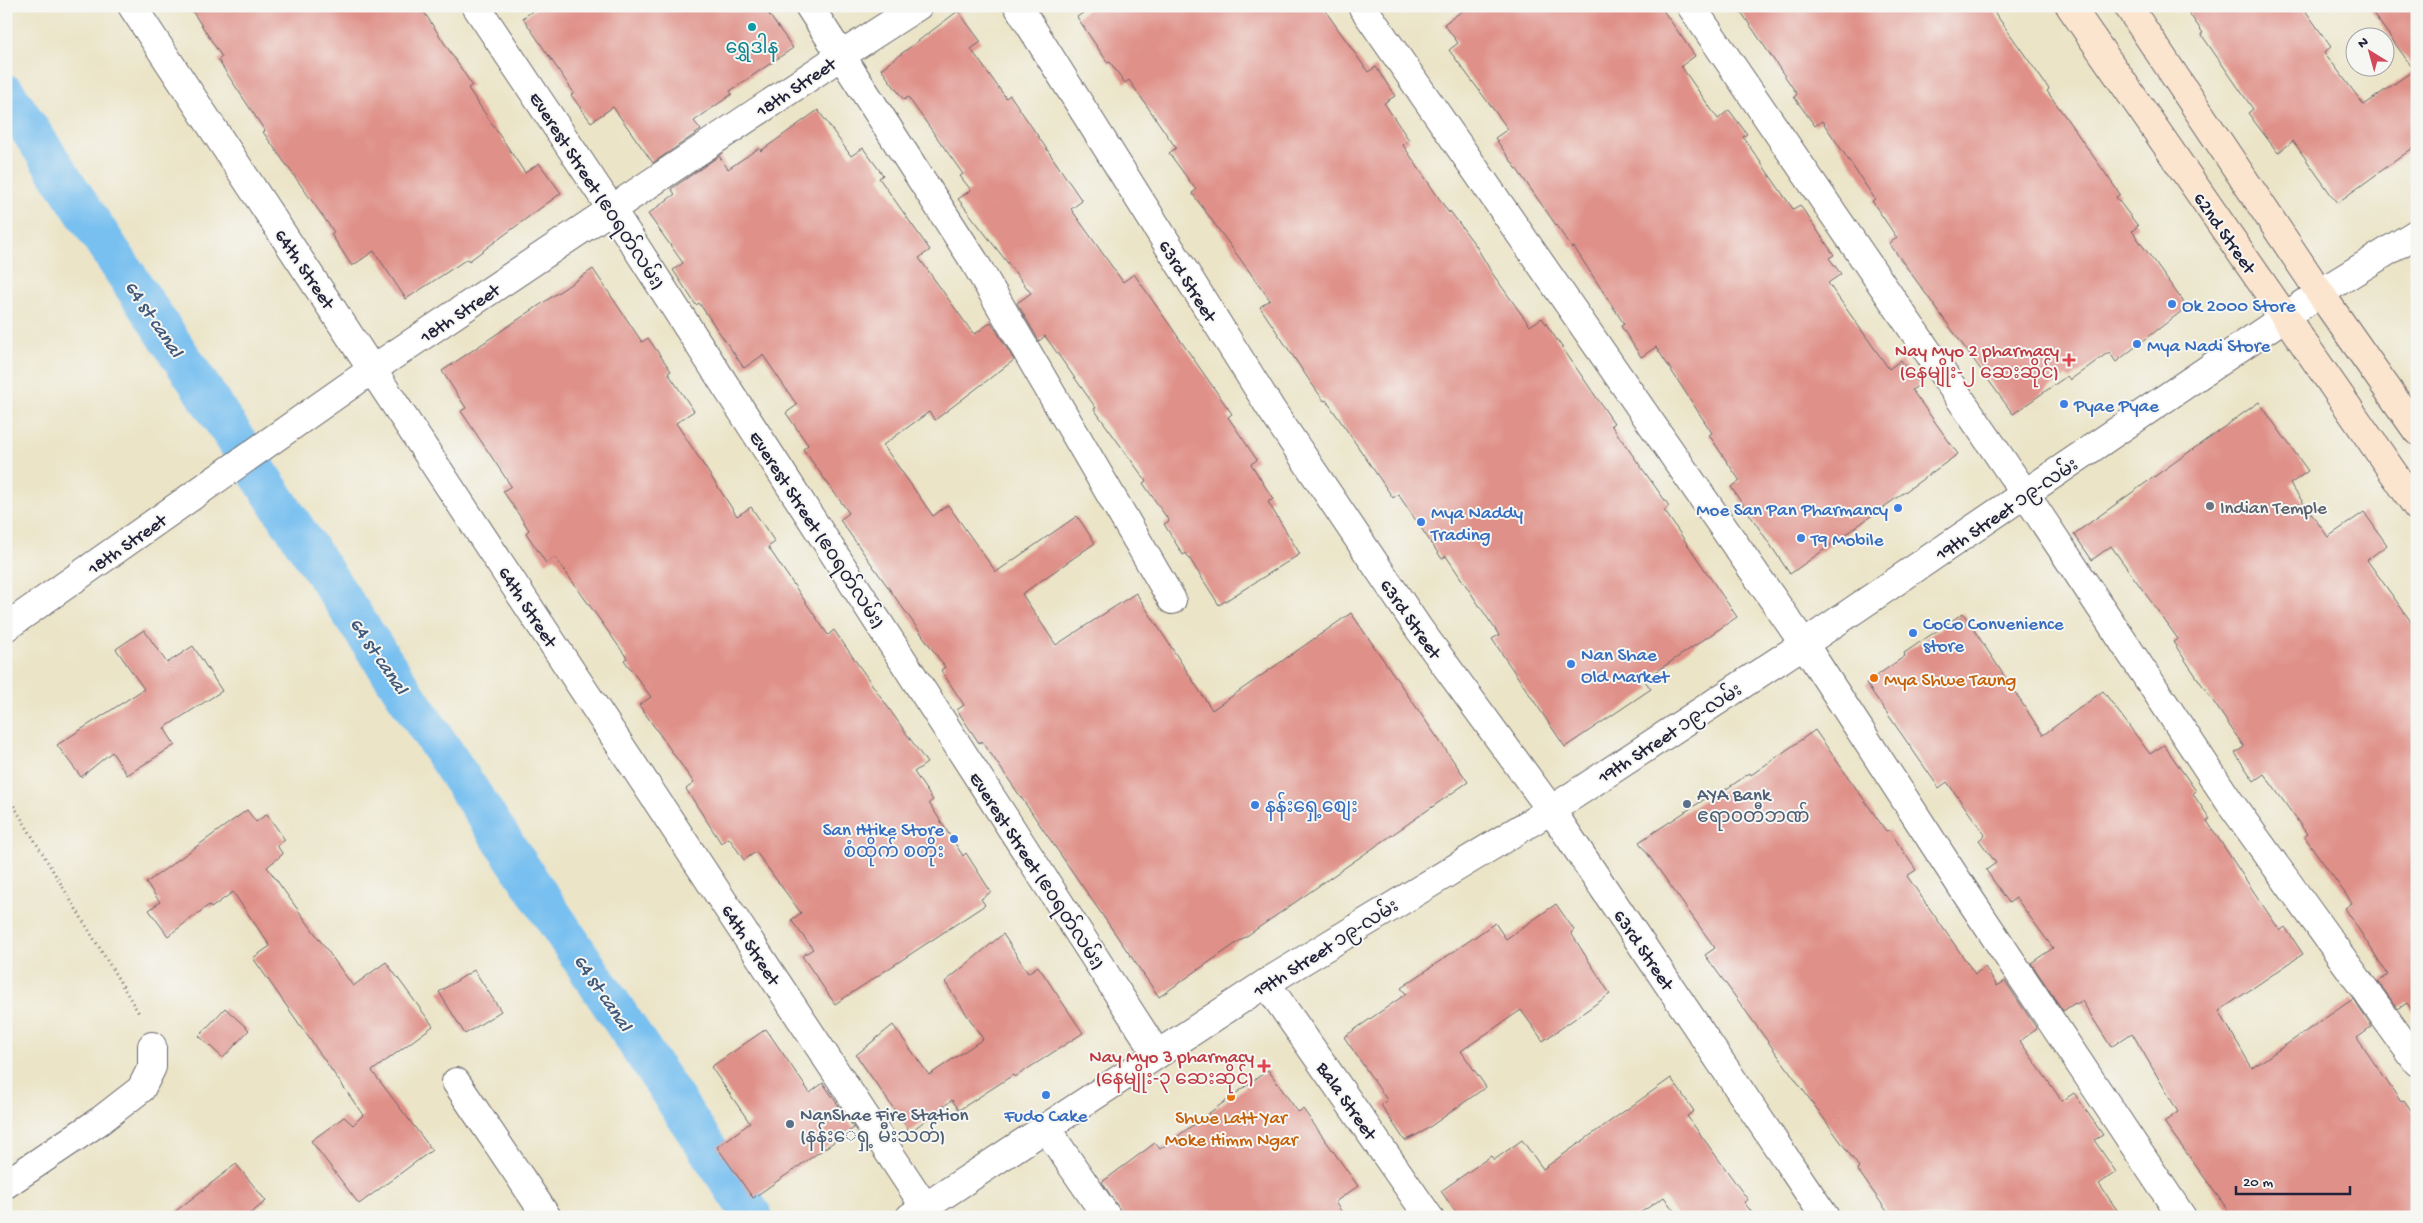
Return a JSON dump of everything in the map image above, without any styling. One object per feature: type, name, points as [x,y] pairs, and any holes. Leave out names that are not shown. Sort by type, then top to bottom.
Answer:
[{"type":"main road","name":"62nd Street","points":[[2070,6],[2417,507]]},
{"type":"main road","points":[[2128,6],[2320,294],[2417,431]]},
{"type":"street","name":"64th Street","points":[[132,6],[373,369],[918,1212]]},
{"type":"street","name":"Everest Street (ဧ၀ရတ်လမ်း)","points":[[476,6],[612,210],[1157,1054]]},
{"type":"street","points":[[809,6],[974,261],[1172,600]]},
{"type":"street","name":"18th Street","points":[[6,627],[373,369],[918,6]]},
{"type":"street","name":"63rd Street","points":[[1018,6],[1276,417],[1419,629],[1551,810],[1825,1217]]},
{"type":"street","points":[[1362,6],[1804,644],[1967,895],[2182,1217]]},
{"type":"street","points":[[1691,6],[2026,495],[2229,801],[2417,1062]]},
{"type":"street","name":"19th Street ၁၉−လမ်း","points":[[918,1212],[1266,983],[1551,810],[1804,644],[2320,294],[2417,233]]},
{"type":"street","name":"Bala Street","points":[[1266,983],[1429,1217]]},
{"type":"street","points":[[6,1184],[101,1120],[141,1089],[152,1067],[152,1046]]},
{"type":"street","points":[[456,1082],[547,1217]]},
{"type":"street","points":[[1046,1128],[1107,1217]]},
{"type":"path","points":[[6,793],[133,1003],[146,1026],[152,1046]]},
{"type":"building","points":[[189,6],[420,6],[472,85],[468,88],[525,173],[539,163],[561,193],[469,261],[467,259],[406,299],[374,251],[352,266],[331,234],[334,232],[263,132],[265,131],[218,60],[222,57]]},
{"type":"building","points":[[539,6],[763,6],[793,48],[730,91],[732,94],[694,121],[701,130],[653,163],[613,107],[591,122],[571,95],[574,93],[523,18]]},
{"type":"building","points":[[1093,6],[1322,6],[1368,72],[1376,67],[1395,96],[1384,103],[1409,140],[1403,145],[1449,213],[1450,211],[1476,246],[1492,273],[1530,326],[1542,318],[1614,423],[1611,425],[1669,506],[1664,510],[1737,617],[1644,680],[1651,689],[1565,747],[1492,639],[1499,635],[1446,556],[1442,559],[1398,494],[1393,498],[1260,307],[1270,300],[1192,193],[1196,190],[1169,153],[1176,148],[1129,80],[1125,83],[1110,62],[1108,63],[1077,17]]},
{"type":"building","points":[[1469,6],[1660,6],[1695,56],[1681,66],[1718,119],[1729,110],[1747,134],[1743,137],[1793,209],[1800,205],[1834,255],[1829,258],[1841,274],[1828,283],[1889,369],[1901,360],[1919,385],[1912,390],[1958,454],[1790,574],[1731,487],[1740,481],[1709,435],[1712,433],[1656,347],[1641,357],[1621,326],[1624,324],[1574,247],[1572,248],[1495,138],[1508,129],[1449,50],[1458,43],[1444,24]]},
{"type":"building","points":[[1737,6],[1990,6],[2120,194],[2116,197],[2138,226],[2132,231],[2187,307],[2116,362],[2109,352],[2070,380],[2067,376],[2013,414],[1889,243],[1897,238],[1872,201],[1875,199],[1822,121],[1815,126],[1794,97],[1797,94]]},
{"type":"building","points":[[2184,6],[2302,6],[2331,47],[2324,52],[2364,105],[2414,70],[2396,45],[2396,28],[2384,28],[2368,6],[2417,6],[2417,145],[2337,203],[2293,141],[2278,153],[2248,113],[2253,109],[2201,34],[2203,33]]},
{"type":"building","points":[[958,11],[981,42],[971,49],[1006,98],[1010,95],[1082,201],[1071,209],[1123,282],[1134,274],[1232,414],[1228,417],[1257,460],[1251,464],[1273,499],[1268,502],[1300,554],[1219,605],[1186,553],[1183,555],[1164,524],[1169,521],[1143,483],[1146,481],[1094,409],[1096,408],[1045,336],[1039,341],[1017,303],[1031,293],[958,199],[971,190],[960,176],[963,174],[908,97],[904,100],[881,69]]},
{"type":"building","points":[[818,110],[851,156],[863,148],[883,175],[879,178],[930,250],[919,258],[972,332],[975,334],[991,322],[1014,360],[935,420],[929,412],[883,445],[933,516],[948,505],[996,572],[1077,516],[1095,543],[1022,594],[1056,645],[1136,593],[1212,710],[1351,613],[1468,782],[1159,997],[982,741],[979,743],[957,710],[964,705],[941,670],[945,667],[840,520],[849,513],[803,449],[808,445],[786,413],[797,405],[763,355],[744,368],[699,303],[696,305],[673,270],[683,263],[648,214],[675,194],[671,189],[719,156],[728,169],[759,148],[761,151]]},
{"type":"building","points":[[593,269],[642,342],[648,338],[671,371],[668,373],[694,411],[676,423],[737,516],[751,507],[775,542],[768,547],[828,635],[834,630],[927,763],[914,772],[933,800],[929,803],[963,856],[966,853],[991,892],[981,899],[985,905],[835,1004],[802,956],[813,949],[791,920],[801,913],[756,852],[744,860],[729,838],[721,843],[686,789],[694,783],[639,705],[651,697],[624,660],[627,658],[555,557],[546,563],[526,533],[529,530],[503,491],[511,486],[461,411],[466,408],[442,371]]},
{"type":"building","points":[[2259,402],[2308,471],[2290,484],[2328,537],[2364,512],[2387,545],[2367,560],[2417,630],[2417,1018],[2407,1003],[2398,1009],[2378,982],[2388,975],[2345,908],[2352,903],[2304,836],[2307,834],[2264,774],[2254,781],[2235,753],[2244,747],[2173,642],[2178,639],[2111,546],[2092,560],[2074,534]]},
{"type":"building","points":[[1963,613],[2043,735],[2103,691],[2150,754],[2164,745],[2196,791],[2193,794],[2210,819],[2207,821],[2238,868],[2280,931],[2285,927],[2303,954],[2219,1011],[2252,1068],[2353,999],[2372,1027],[2357,1038],[2401,1102],[2404,1100],[2417,1119],[2417,1217],[2233,1217],[2164,1122],[2178,1112],[2132,1033],[2111,1047],[2082,1001],[2063,1011],[2031,963],[2053,948],[2016,898],[2009,903],[1986,870],[1996,863],[1979,840],[1985,835],[1947,782],[1939,788],[1866,683],[1905,656],[1904,653]]},
{"type":"building","points":[[144,630],[167,663],[193,646],[222,691],[164,728],[175,745],[127,775],[112,752],[81,777],[57,745],[144,689],[116,649]]},
{"type":"building","points":[[1815,730],[1886,831],[1889,830],[1916,870],[1907,876],[1975,974],[1985,967],[1997,986],[2005,981],[2037,1029],[2020,1041],[2062,1101],[2074,1093],[2103,1135],[2094,1140],[2116,1172],[2099,1184],[2122,1217],[1891,1217],[1857,1169],[1859,1167],[1705,955],[1715,948],[1639,842],[1714,793],[1716,796],[1750,773],[1751,775]]},
{"type":"building","points":[[247,810],[256,822],[267,814],[285,840],[277,846],[283,854],[267,867],[353,986],[386,962],[433,1026],[372,1071],[432,1150],[359,1204],[311,1141],[344,1117],[353,1125],[363,1115],[253,958],[270,946],[233,892],[211,908],[209,905],[168,936],[149,910],[160,902],[146,883]]},
{"type":"building","points":[[1556,904],[1574,930],[1571,933],[1610,994],[1543,1041],[1521,1010],[1461,1051],[1486,1087],[1424,1131],[1405,1141],[1381,1105],[1387,1100],[1344,1037],[1406,994],[1401,988],[1495,923],[1506,939]]},
{"type":"building","points":[[1003,934],[1028,973],[1038,966],[1083,1033],[1015,1077],[1013,1075],[959,1110],[952,1100],[910,1132],[856,1055],[893,1025],[929,1075],[983,1039],[945,982]]},
{"type":"building","points":[[474,970],[501,1011],[465,1034],[439,992]]},
{"type":"building","points":[[225,1008],[249,1030],[223,1058],[199,1036]]},
{"type":"building","points":[[766,1029],[810,1093],[823,1083],[854,1128],[753,1198],[717,1147],[750,1123],[711,1067]]},
{"type":"building","points":[[1268,1070],[1298,1112],[1303,1109],[1358,1186],[1335,1202],[1345,1217],[1124,1217],[1102,1182],[1155,1143],[1160,1149]]},
{"type":"building","points":[[1671,1078],[1694,1111],[1687,1116],[1748,1200],[1744,1202],[1755,1217],[1678,1217],[1664,1197],[1634,1217],[1459,1217],[1441,1191],[1491,1156],[1494,1160],[1522,1140],[1543,1169]]},
{"type":"building","points":[[236,1164],[266,1201],[246,1217],[168,1217]]},
{"type":"waterway","name":"64 st canal","points":[[6,94],[753,1217]]},
{"type":"place","name":"ရွှေဒါန","points":[[752,27]]},
{"type":"place","name":"Ok 2000 Store","points":[[2172,304]]},
{"type":"place","name":"Mya Nadi Store","points":[[2137,344]]},
{"type":"place","name":"Nay Myo 2 pharmacy (နေမျိုး−၂ ဆေးဆိုင်)","points":[[2069,360]]},
{"type":"place","name":"Pyae Pyae","points":[[2064,404]]},
{"type":"place","name":"Indian Temple","points":[[2210,506]]},
{"type":"place","name":"Moe San Pan Pharmancy","points":[[1898,508]]},
{"type":"place","name":"Mya Naddy Trading","points":[[1421,522]]},
{"type":"place","name":"T9 Mobile","points":[[1801,538]]},
{"type":"place","name":"CoCo Convenience store","points":[[1913,633]]},
{"type":"place","name":"Nan Shae Old Market","points":[[1571,664]]},
{"type":"place","name":"Mya Shwe Taung","points":[[1874,678]]},
{"type":"place","name":"AYA Bank ဧရာ၀တီဘဏ်","points":[[1687,804]]},
{"type":"place","name":"နန်းရှေ့စျေး","points":[[1255,805]]},
{"type":"place","name":"San Htike Store စံထိုက် စတိုး","points":[[954,839]]},
{"type":"place","name":"Nay Myo 3 pharmacy (နေမျိုး−၃ ဆေးဆိုင်)","points":[[1264,1066]]},
{"type":"place","name":"Fudo Cake","points":[[1046,1095]]},
{"type":"place","name":"Shwe Latt Yar Moke Himm Ngar","points":[[1231,1097]]},
{"type":"place","name":"NanShae Fire Station (နန်းေရှ့ မီးသတ်)","points":[[790,1124]]}]
